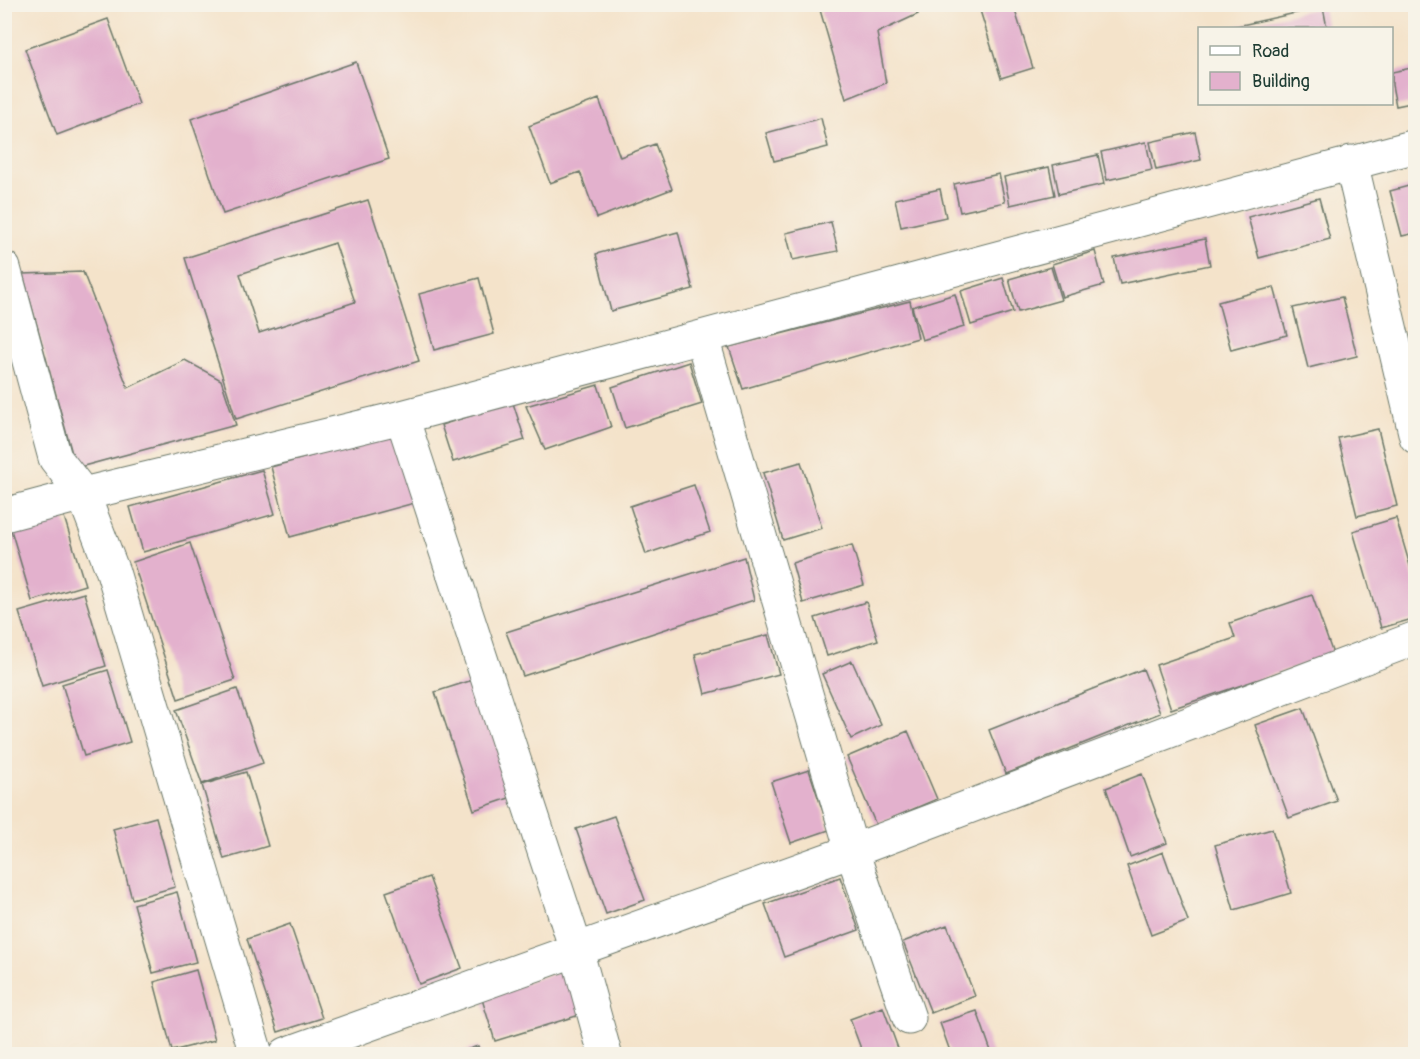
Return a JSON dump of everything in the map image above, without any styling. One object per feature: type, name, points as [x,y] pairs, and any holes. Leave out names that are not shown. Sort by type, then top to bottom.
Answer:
[{"type":"street","points":[[4,515],[402,417],[1416,146]]},
{"type":"street","points":[[1351,162],[1416,437]]},
{"type":"street","points":[[4,268],[55,458],[83,494],[113,572],[256,1054]]},
{"type":"street","points":[[702,338],[852,851],[909,1018]]},
{"type":"street","points":[[402,417],[576,950],[605,1054]]},
{"type":"street","points":[[286,1054],[852,851],[1416,638]]},
{"type":"building","points":[[837,4],[914,4],[918,14],[877,33],[886,83],[846,99],[820,10]]},
{"type":"building","points":[[978,4],[1013,4],[1033,68],[1001,78]]},
{"type":"building","points":[[1323,7],[1327,27],[1233,27]]},
{"type":"building","points":[[108,19],[139,104],[57,135],[25,49]]},
{"type":"building","points":[[356,62],[389,159],[223,214],[191,119]]},
{"type":"building","points":[[1416,67],[1416,102],[1396,106],[1393,72]]},
{"type":"building","points":[[599,99],[620,157],[655,144],[672,189],[597,218],[580,172],[550,183],[529,126]]},
{"type":"building","points":[[821,118],[828,147],[774,161],[766,133]]},
{"type":"building","points":[[1195,132],[1201,160],[1156,170],[1150,142]]},
{"type":"building","points":[[1146,142],[1152,170],[1107,180],[1101,152]]},
{"type":"building","points":[[1098,155],[1104,184],[1059,194],[1053,165]]},
{"type":"building","points":[[1049,167],[1055,195],[1010,205],[1004,177]]},
{"type":"building","points":[[999,174],[1005,202],[960,212],[954,184]]},
{"type":"building","points":[[1416,184],[1416,233],[1402,236],[1390,191]]},
{"type":"building","points":[[940,189],[946,217],[901,227],[895,199]]},
{"type":"building","points":[[1319,198],[1330,239],[1259,258],[1248,217]]},
{"type":"building","points":[[368,200],[419,361],[236,419],[185,258]],"holes":[[[335,243],[355,302],[259,333],[240,274]]]},
{"type":"building","points":[[831,222],[838,251],[793,260],[786,233]]},
{"type":"building","points":[[678,232],[693,289],[611,311],[596,254]]},
{"type":"building","points":[[1205,239],[1210,265],[1120,284],[1114,258]]},
{"type":"building","points":[[1095,251],[1104,285],[1062,297],[1052,264]]},
{"type":"building","points":[[1051,267],[1061,300],[1018,312],[1009,279]]},
{"type":"building","points":[[83,272],[128,388],[185,360],[221,380],[236,425],[76,468],[23,274]]},
{"type":"building","points":[[479,278],[494,334],[434,350],[419,294]]},
{"type":"building","points":[[1003,278],[1013,312],[971,325],[961,291]]},
{"type":"building","points":[[1274,287],[1287,335],[1231,350],[1218,302]]},
{"type":"building","points":[[955,294],[964,327],[922,340],[912,307]]},
{"type":"building","points":[[1342,297],[1357,356],[1308,368],[1293,308]]},
{"type":"building","points":[[910,301],[918,338],[743,389],[729,347]]},
{"type":"building","points":[[689,362],[702,404],[625,428],[612,387]]},
{"type":"building","points":[[598,385],[611,427],[545,450],[526,406]]},
{"type":"building","points":[[513,403],[525,440],[453,462],[441,425]]},
{"type":"building","points":[[1378,429],[1397,506],[1357,516],[1338,438]]},
{"type":"building","points":[[399,432],[418,502],[290,537],[271,467]]},
{"type":"building","points":[[801,462],[822,528],[783,540],[763,473]]},
{"type":"building","points":[[262,470],[275,514],[143,552],[130,507]]},
{"type":"building","points":[[694,485],[710,532],[646,554],[630,506]]},
{"type":"building","points":[[61,507],[85,585],[32,601],[9,523]]},
{"type":"building","points":[[1396,518],[1416,586],[1416,618],[1381,628],[1353,531]]},
{"type":"building","points":[[190,543],[235,680],[178,699],[133,562]]},
{"type":"building","points":[[852,545],[864,585],[803,603],[792,563]]},
{"type":"building","points":[[744,557],[754,600],[523,676],[506,632]]},
{"type":"building","points":[[84,593],[106,666],[42,686],[19,612]]},
{"type":"building","points":[[1312,595],[1333,654],[1171,709],[1156,665],[1235,638],[1230,623]]},
{"type":"building","points":[[866,602],[878,640],[827,656],[815,618]]},
{"type":"building","points":[[768,635],[779,674],[705,694],[695,654]]},
{"type":"building","points":[[852,661],[881,725],[851,739],[822,674]]},
{"type":"building","points":[[1143,669],[1160,713],[1006,774],[989,730]]},
{"type":"building","points":[[108,670],[130,742],[84,756],[62,684]]},
{"type":"building","points":[[476,679],[515,796],[474,810],[435,692]]},
{"type":"building","points":[[237,689],[263,763],[202,784],[176,710]]},
{"type":"building","points":[[1303,708],[1337,801],[1289,818],[1255,725]]},
{"type":"building","points":[[908,731],[937,799],[876,825],[847,757]]},
{"type":"building","points":[[809,770],[829,830],[791,843],[771,782]]},
{"type":"building","points":[[246,772],[268,846],[224,859],[202,785]]},
{"type":"building","points":[[1142,774],[1167,843],[1130,857],[1106,788]]},
{"type":"building","points":[[614,816],[645,900],[606,914],[576,829]]},
{"type":"building","points":[[156,817],[175,887],[132,899],[113,829]]},
{"type":"building","points":[[1272,829],[1291,893],[1234,910],[1215,845]]},
{"type":"building","points":[[1163,852],[1188,921],[1151,935],[1127,866]]},
{"type":"building","points":[[429,877],[462,968],[419,984],[386,892]]},
{"type":"building","points":[[840,877],[859,930],[784,957],[765,904]]},
{"type":"building","points":[[177,892],[196,962],[153,973],[134,904]]},
{"type":"building","points":[[290,924],[322,1018],[278,1032],[247,939]]},
{"type":"building","points":[[947,925],[975,996],[931,1013],[903,942]]},
{"type":"building","points":[[573,968],[586,1013],[495,1041],[481,996]]},
{"type":"building","points":[[196,970],[215,1040],[172,1051],[154,982]]},
{"type":"building","points":[[883,1007],[900,1054],[863,1054],[850,1019]]},
{"type":"building","points":[[977,1011],[992,1054],[951,1054],[940,1023]]},
{"type":"building","points":[[478,1046],[481,1054],[454,1054]]}]
